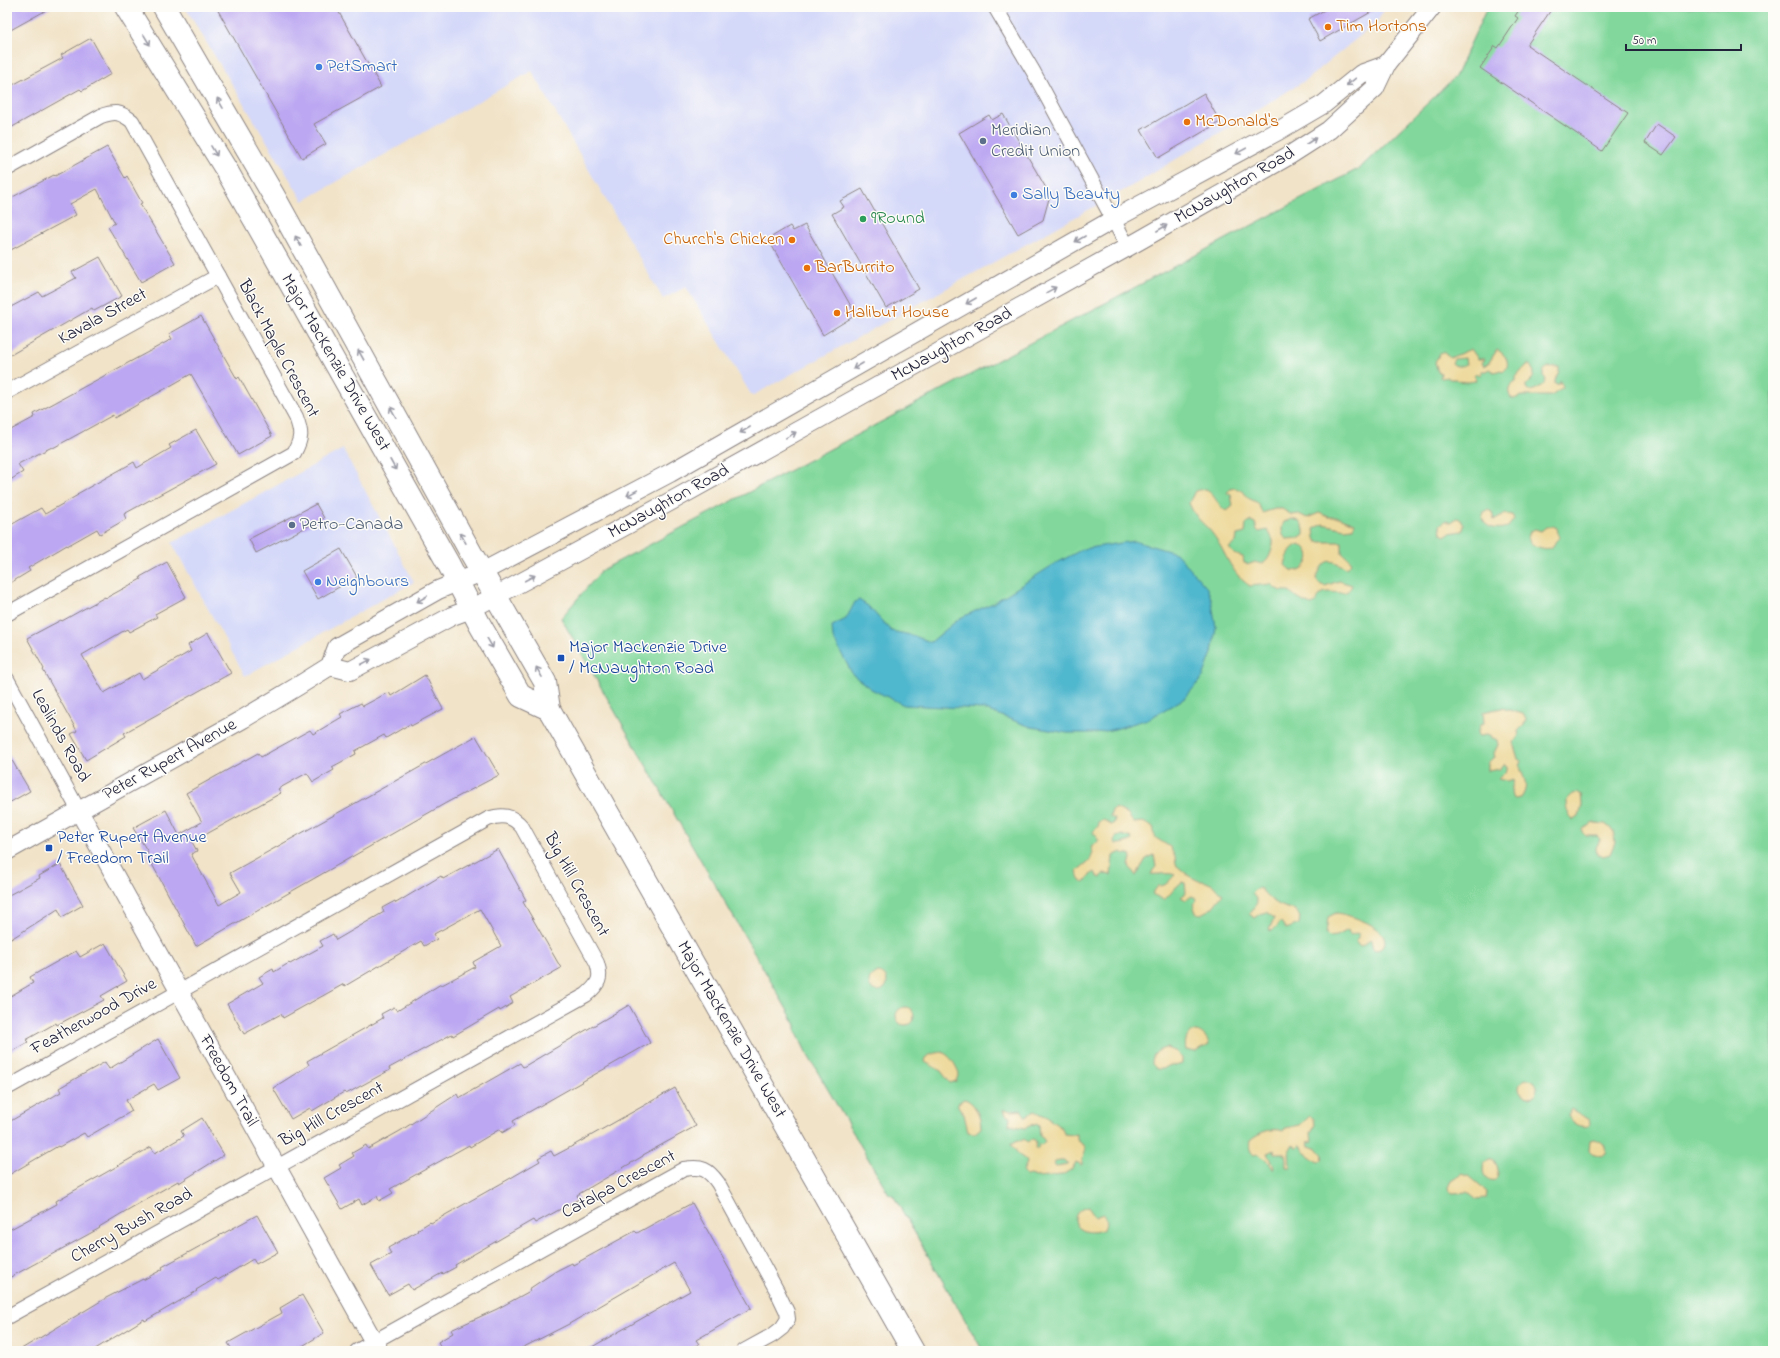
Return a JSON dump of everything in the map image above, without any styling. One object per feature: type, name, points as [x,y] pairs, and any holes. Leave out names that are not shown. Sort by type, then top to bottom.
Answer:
[{"type":"main road","name":"Major MacKenzie Drive West","points":[[126,7],[227,171],[521,696],[549,709]]},
{"type":"main road","name":"Major MacKenzie Drive West","points":[[164,7],[275,198],[495,596],[545,682],[549,709],[913,1351]]},
{"type":"street","points":[[995,7],[1033,72],[1128,247]]},
{"type":"street","name":"McNaughton Road","points":[[471,609],[675,499],[1128,247],[1290,155],[1329,130],[1375,88],[1386,65],[1432,7]]},
{"type":"street","name":"McNaughton Road","points":[[458,583],[482,572],[670,473],[1114,219],[1278,131],[1324,104],[1361,74],[1386,65]]},
{"type":"street","name":"Black Maple Crescent","points":[[7,169],[101,116],[110,113],[122,113],[132,121],[296,417],[302,432],[299,444],[294,453],[7,614]]},
{"type":"street","name":"Kavala Street","points":[[7,392],[218,276]]},
{"type":"street","points":[[458,583],[438,590],[337,647],[330,666],[350,671],[452,616],[471,609]]},
{"type":"street","name":"Peter Rupert Avenue","points":[[7,851],[243,719],[330,666]]},
{"type":"street","name":"Lealinds Road","points":[[7,679],[79,811]]},
{"type":"street","name":"Freedom Trail","points":[[79,811],[178,992],[376,1346]]},
{"type":"street","name":"Big Hill Crescent","points":[[178,992],[488,819],[500,815],[514,818],[522,827],[597,963],[601,974],[593,989],[579,999],[276,1168]]},
{"type":"street","name":"Featherwood Drive","points":[[7,1088],[178,992]]},
{"type":"street","name":"Catalpa Crescent","points":[[357,1351],[376,1346],[684,1169],[693,1167],[710,1172],[718,1183],[787,1312],[788,1319],[782,1328],[744,1351]]},
{"type":"street","name":"Cherry Bush Road","points":[[7,1317],[276,1168]]},
{"type":"shaded area","points":[[185,7],[1386,7],[1377,22],[1306,80],[1137,183],[752,396],[686,287],[663,299],[532,71],[303,201]]},
{"type":"shaded area","points":[[343,449],[414,582],[245,676],[172,543]]},
{"type":"green space","points":[[1490,7],[1768,7],[1773,24],[1773,1351],[983,1351],[893,1195],[889,1194],[806,1052],[796,1031],[796,1025],[561,618],[602,570],[1360,168],[1455,77],[1486,10]]},
{"type":"sand","points":[[1471,349],[1478,359],[1485,359],[1482,363],[1484,366],[1488,364],[1497,350],[1503,354],[1507,360],[1507,366],[1503,372],[1501,370],[1494,372],[1489,369],[1482,371],[1480,375],[1476,373],[1474,375],[1476,379],[1475,381],[1463,382],[1447,377],[1440,377],[1441,373],[1438,372],[1435,362],[1440,353],[1443,352],[1450,358]],"holes":[[[1465,358],[1466,364],[1459,366],[1452,363],[1454,359]]]},
{"type":"sand","points":[[1527,365],[1530,365],[1534,372],[1533,378],[1526,385],[1526,389],[1528,391],[1536,389],[1543,384],[1546,379],[1543,376],[1544,372],[1548,367],[1559,367],[1555,384],[1560,384],[1560,380],[1563,388],[1551,396],[1521,396],[1514,399],[1511,398],[1509,388],[1516,381],[1516,377]]},
{"type":"sand","points":[[1235,488],[1243,491],[1248,498],[1258,503],[1262,513],[1275,509],[1282,509],[1292,515],[1299,514],[1307,518],[1319,513],[1329,517],[1339,517],[1355,523],[1353,528],[1345,529],[1323,524],[1314,529],[1317,542],[1342,542],[1342,553],[1351,561],[1350,565],[1346,568],[1331,561],[1324,564],[1316,579],[1319,584],[1325,586],[1339,581],[1352,585],[1350,589],[1343,593],[1323,593],[1313,605],[1303,602],[1289,591],[1281,591],[1277,589],[1271,584],[1250,586],[1232,568],[1217,540],[1199,519],[1189,503],[1195,491],[1207,490],[1214,496],[1219,505],[1227,511],[1233,506],[1231,495],[1227,493],[1230,489]],"holes":[[[1292,519],[1302,524],[1304,535],[1300,538],[1286,539],[1282,533],[1282,526],[1284,522]],[[1251,521],[1255,523],[1259,532],[1267,530],[1272,538],[1273,543],[1271,553],[1267,561],[1264,563],[1244,563],[1243,557],[1234,554],[1229,548],[1236,542],[1237,535],[1245,533],[1246,524]],[[1300,544],[1306,549],[1308,555],[1306,565],[1296,571],[1285,565],[1291,550],[1296,545]]]},
{"type":"sand","points":[[1488,510],[1492,512],[1494,520],[1507,514],[1512,515],[1514,519],[1508,527],[1493,528],[1486,524],[1482,518],[1484,512]]},
{"type":"sand","points":[[1457,518],[1460,519],[1464,525],[1463,531],[1449,533],[1445,536],[1441,534],[1440,525],[1446,520],[1450,523]]},
{"type":"sand","points":[[1553,526],[1557,528],[1559,538],[1551,548],[1545,549],[1531,545],[1528,538],[1530,531],[1535,529],[1541,531],[1546,527]]},
{"type":"sand","points":[[1502,708],[1523,714],[1526,718],[1524,725],[1518,731],[1519,736],[1513,742],[1518,759],[1521,761],[1520,766],[1526,787],[1521,798],[1515,799],[1512,797],[1511,791],[1514,779],[1507,781],[1498,779],[1507,770],[1507,766],[1504,764],[1500,769],[1488,771],[1488,762],[1495,758],[1494,753],[1498,745],[1497,740],[1487,735],[1479,736],[1477,734],[1480,725],[1484,723],[1483,712]]},
{"type":"sand","points":[[1578,793],[1581,794],[1582,805],[1579,817],[1573,820],[1569,816],[1567,802],[1570,796]]},
{"type":"sand","points":[[1116,808],[1127,814],[1134,823],[1143,822],[1154,828],[1153,832],[1156,838],[1170,847],[1175,857],[1176,865],[1189,876],[1213,885],[1223,894],[1212,908],[1201,914],[1196,913],[1193,904],[1197,900],[1196,898],[1192,896],[1186,900],[1181,897],[1186,893],[1185,883],[1182,882],[1164,900],[1152,894],[1158,886],[1166,884],[1175,875],[1151,874],[1156,867],[1154,855],[1146,859],[1136,876],[1129,866],[1131,858],[1130,854],[1124,854],[1121,852],[1113,856],[1111,875],[1103,874],[1101,878],[1097,876],[1095,872],[1090,875],[1085,883],[1080,880],[1077,871],[1090,860],[1093,853],[1091,847],[1099,841],[1093,832],[1099,825],[1098,822],[1104,820],[1111,825],[1114,823],[1115,819],[1110,817],[1112,810]],"holes":[[[1122,835],[1132,838],[1131,841],[1121,844],[1116,844],[1114,841],[1116,837]]]},
{"type":"sand","points":[[1594,823],[1605,824],[1613,830],[1615,842],[1610,854],[1603,856],[1597,855],[1596,848],[1600,839],[1597,836],[1586,836],[1582,832],[1582,829]]},
{"type":"sand","points":[[1257,888],[1261,889],[1276,903],[1295,910],[1300,916],[1299,924],[1286,929],[1281,922],[1272,931],[1269,930],[1274,918],[1267,912],[1262,913],[1255,918],[1249,914],[1257,903],[1257,900],[1252,893]]},
{"type":"sand","points":[[1336,913],[1350,916],[1368,923],[1382,933],[1385,939],[1384,945],[1377,950],[1373,949],[1371,940],[1361,946],[1358,945],[1356,942],[1359,938],[1359,934],[1356,933],[1350,935],[1348,930],[1337,936],[1329,937],[1326,934],[1328,917]]},
{"type":"sand","points":[[878,973],[884,976],[887,982],[884,988],[878,991],[872,988],[869,982],[872,976]]},
{"type":"sand","points":[[905,1007],[909,1008],[913,1012],[913,1020],[909,1024],[905,1025],[901,1024],[897,1020],[896,1016],[897,1012],[901,1008]]},
{"type":"sand","points":[[1197,1031],[1205,1036],[1209,1045],[1196,1052],[1186,1050],[1185,1043],[1187,1038],[1191,1033]]},
{"type":"sand","points":[[1166,1048],[1175,1051],[1182,1058],[1182,1064],[1175,1066],[1170,1065],[1163,1069],[1157,1069],[1152,1064],[1154,1055],[1158,1051]]},
{"type":"sand","points":[[942,1052],[950,1058],[959,1073],[956,1081],[950,1083],[941,1071],[925,1062],[926,1058],[931,1054]]},
{"type":"sand","points":[[1528,1079],[1534,1082],[1537,1088],[1534,1094],[1528,1097],[1522,1094],[1519,1088],[1522,1082]]},
{"type":"sand","points":[[964,1099],[968,1100],[974,1106],[979,1115],[981,1128],[975,1133],[968,1132],[964,1114],[958,1106],[958,1103]]},
{"type":"sand","points":[[1004,1109],[1012,1111],[1021,1110],[1026,1117],[1034,1111],[1050,1118],[1050,1120],[1062,1128],[1064,1134],[1077,1134],[1077,1140],[1085,1146],[1082,1165],[1076,1162],[1072,1169],[1062,1175],[1036,1177],[1031,1175],[1026,1176],[1023,1171],[1027,1163],[1026,1160],[1019,1155],[1011,1144],[1018,1140],[1021,1141],[1024,1139],[1027,1142],[1033,1139],[1036,1141],[1035,1149],[1038,1149],[1039,1144],[1042,1145],[1045,1141],[1040,1135],[1039,1125],[1037,1123],[1025,1128],[1009,1125],[1010,1117],[1006,1115]],"holes":[[[1064,1160],[1068,1165],[1056,1167],[1054,1165],[1055,1162]]]},
{"type":"sand","points":[[1571,1109],[1589,1120],[1589,1126],[1579,1126],[1572,1120],[1568,1115]]},
{"type":"sand","points":[[1310,1116],[1314,1119],[1315,1124],[1311,1133],[1312,1142],[1309,1141],[1308,1145],[1318,1149],[1323,1155],[1322,1160],[1318,1162],[1309,1157],[1300,1145],[1297,1149],[1293,1144],[1289,1151],[1290,1167],[1286,1167],[1285,1154],[1275,1154],[1274,1149],[1268,1153],[1274,1167],[1273,1169],[1268,1161],[1257,1154],[1254,1155],[1251,1152],[1250,1140],[1258,1135],[1266,1131],[1283,1131],[1286,1128],[1300,1125]]},
{"type":"sand","points":[[1594,1139],[1602,1142],[1605,1146],[1605,1153],[1601,1156],[1592,1153],[1589,1150],[1590,1140]]},
{"type":"sand","points":[[1489,1159],[1493,1159],[1497,1167],[1498,1174],[1496,1180],[1488,1179],[1484,1173],[1484,1165]]},
{"type":"sand","points":[[1462,1174],[1469,1176],[1487,1191],[1486,1199],[1477,1200],[1467,1192],[1453,1193],[1449,1191],[1448,1187],[1451,1181]]},
{"type":"sand","points":[[1088,1207],[1095,1217],[1103,1214],[1107,1221],[1104,1229],[1094,1232],[1086,1231],[1080,1229],[1076,1224],[1076,1214]]},
{"type":"water","points":[[1134,541],[1176,553],[1207,588],[1211,598],[1216,627],[1212,653],[1203,677],[1185,698],[1148,719],[1096,733],[1067,733],[1031,727],[983,709],[904,705],[871,689],[853,675],[833,638],[832,626],[846,619],[855,602],[859,600],[868,606],[891,631],[911,635],[931,642],[960,618],[993,603],[1053,565],[1083,549]]},
{"type":"building","points":[[7,7],[52,7],[7,32]]},
{"type":"building","points":[[216,7],[336,7],[381,87],[314,124],[326,144],[302,158]]},
{"type":"building","name":"Tim Hortons","points":[[1330,7],[1380,7],[1320,41],[1308,19]]},
{"type":"building","points":[[1521,7],[1553,7],[1527,45],[1628,113],[1602,151],[1480,68],[1495,46],[1498,48],[1518,18],[1515,16]]},
{"type":"building","points":[[91,38],[111,74],[82,91],[80,89],[7,130],[7,88],[63,58],[61,55]]},
{"type":"building","name":"McDonald's","points":[[1204,93],[1220,122],[1158,158],[1141,130]]},
{"type":"building","points":[[1003,114],[1050,195],[1043,220],[1018,234],[959,133],[989,115],[992,120]]},
{"type":"building","points":[[1657,124],[1676,137],[1663,155],[1645,143]]},
{"type":"building","points":[[107,147],[125,178],[127,176],[142,203],[140,204],[175,263],[141,282],[108,227],[115,223],[97,189],[70,204],[76,215],[7,252],[7,200],[54,175],[55,176]]},
{"type":"building","points":[[862,189],[919,289],[886,308],[832,214],[844,207],[840,201]]},
{"type":"building","points":[[805,225],[856,315],[823,335],[768,239],[790,226],[793,231]]},
{"type":"building","points":[[100,257],[122,296],[94,311],[92,308],[7,357],[7,309],[39,292],[42,296],[76,278],[72,272]]},
{"type":"building","points":[[201,316],[237,379],[239,377],[272,436],[238,455],[191,374],[114,418],[113,415],[53,448],[52,447],[18,464],[23,472],[7,482],[7,432],[35,417],[34,414],[172,339],[169,334]]},
{"type":"building","points":[[196,430],[216,464],[124,514],[126,519],[100,534],[97,529],[67,545],[28,568],[30,571],[7,585],[7,527],[41,508],[45,514],[134,462],[137,468],[171,448],[169,445]]},
{"type":"building","points":[[316,504],[324,518],[256,553],[249,539]]},
{"type":"building","points":[[341,549],[357,577],[318,599],[302,571]]},
{"type":"building","points":[[167,562],[186,597],[155,614],[157,617],[129,632],[127,629],[82,655],[104,693],[139,673],[142,679],[191,651],[188,645],[208,633],[231,673],[124,733],[126,736],[86,760],[71,734],[77,731],[27,638],[141,579],[140,577]]},
{"type":"building","points":[[425,675],[443,709],[411,726],[410,724],[386,738],[384,735],[355,751],[356,754],[332,767],[334,770],[313,782],[307,773],[278,789],[281,793],[192,842],[197,851],[191,854],[219,905],[241,892],[230,873],[476,736],[499,775],[446,803],[196,946],[146,853],[148,852],[133,828],[166,810],[179,835],[202,822],[186,793],[258,753],[261,757],[310,730],[313,734],[342,717],[340,714],[361,703],[363,706],[389,692],[391,696]]},
{"type":"building","points":[[7,752],[30,791],[7,804]]},
{"type":"building","points":[[498,849],[526,900],[523,902],[561,968],[510,997],[513,1003],[500,1011],[499,1009],[453,1036],[452,1034],[422,1050],[389,1068],[390,1070],[346,1094],[344,1092],[312,1111],[310,1108],[291,1119],[273,1088],[309,1065],[307,1061],[383,1018],[381,1014],[394,1007],[397,1011],[441,984],[442,985],[475,967],[473,962],[501,946],[480,909],[434,934],[437,939],[424,946],[421,941],[345,986],[344,984],[283,1018],[281,1014],[244,1034],[227,1004],[263,983],[259,977],[273,969],[274,972],[323,946],[320,941],[333,934],[336,940],[384,912],[382,908],[395,901],[396,903],[441,876],[443,879]]},
{"type":"building","points":[[60,864],[83,905],[62,917],[58,909],[11,939],[7,933],[7,896],[40,878],[39,876]]},
{"type":"building","points":[[105,943],[127,981],[101,996],[104,1000],[57,1025],[56,1023],[26,1040],[28,1042],[7,1054],[7,998],[33,983],[30,977],[51,965],[76,951],[80,957]]},
{"type":"building","points":[[629,1005],[650,1043],[513,1121],[515,1125],[502,1133],[500,1129],[470,1147],[469,1145],[390,1189],[393,1193],[379,1201],[377,1196],[362,1205],[359,1199],[342,1209],[324,1178],[341,1168],[339,1165],[354,1156],[352,1153],[366,1145],[368,1149],[400,1131],[457,1094],[459,1098],[520,1063],[523,1067]]},
{"type":"building","points":[[158,1039],[180,1078],[158,1090],[154,1084],[126,1100],[132,1111],[87,1137],[84,1133],[59,1147],[58,1146],[7,1176],[7,1123],[61,1092],[59,1088],[105,1062],[109,1069]]},
{"type":"building","points":[[675,1088],[696,1126],[643,1155],[577,1195],[579,1199],[535,1223],[533,1220],[455,1265],[456,1267],[412,1290],[408,1284],[388,1295],[371,1265],[391,1254],[388,1248],[418,1231],[417,1230],[430,1222],[431,1223],[540,1161],[538,1158],[551,1151],[554,1156]]},
{"type":"building","points":[[202,1118],[224,1155],[179,1183],[178,1181],[99,1227],[100,1228],[7,1279],[7,1231],[57,1204],[56,1201],[151,1147],[155,1153],[184,1136],[181,1131]]},
{"type":"building","points":[[692,1203],[751,1308],[696,1340],[699,1344],[686,1351],[585,1351],[690,1291],[674,1263],[569,1324],[516,1351],[443,1351],[438,1342],[453,1333],[451,1330],[497,1309],[530,1291],[529,1289],[556,1271],[572,1263],[573,1265],[635,1231],[637,1233]]},
{"type":"building","points":[[257,1215],[278,1252],[256,1264],[253,1259],[218,1280],[216,1278],[196,1290],[197,1291],[145,1321],[144,1319],[92,1351],[18,1351],[106,1298],[143,1280],[163,1269],[162,1267]]},
{"type":"building","points":[[302,1295],[324,1333],[294,1351],[233,1351],[228,1343],[282,1313],[280,1308]]},
{"type":"place","name":"Tim Hortons","points":[[1328,27]]},
{"type":"place","name":"PetSmart","points":[[319,67]]},
{"type":"place","name":"McDonald's","points":[[1187,122]]},
{"type":"place","name":"Meridian Credit Union","points":[[983,141]]},
{"type":"place","name":"Sally Beauty","points":[[1014,195]]},
{"type":"place","name":"9Round","points":[[863,219]]},
{"type":"place","name":"Church's Chicken","points":[[792,240]]},
{"type":"place","name":"BarBurrito","points":[[807,268]]},
{"type":"place","name":"Halibut House","points":[[837,313]]},
{"type":"place","name":"Petro-Canada","points":[[292,525]]},
{"type":"place","name":"Neighbours","points":[[318,582]]},
{"type":"place","name":"Major Mackenzie Drive / McNaughton Road","points":[[561,658]]},
{"type":"place","name":"Peter Rupert Avenue / Freedom Trail","points":[[49,848]]}]
